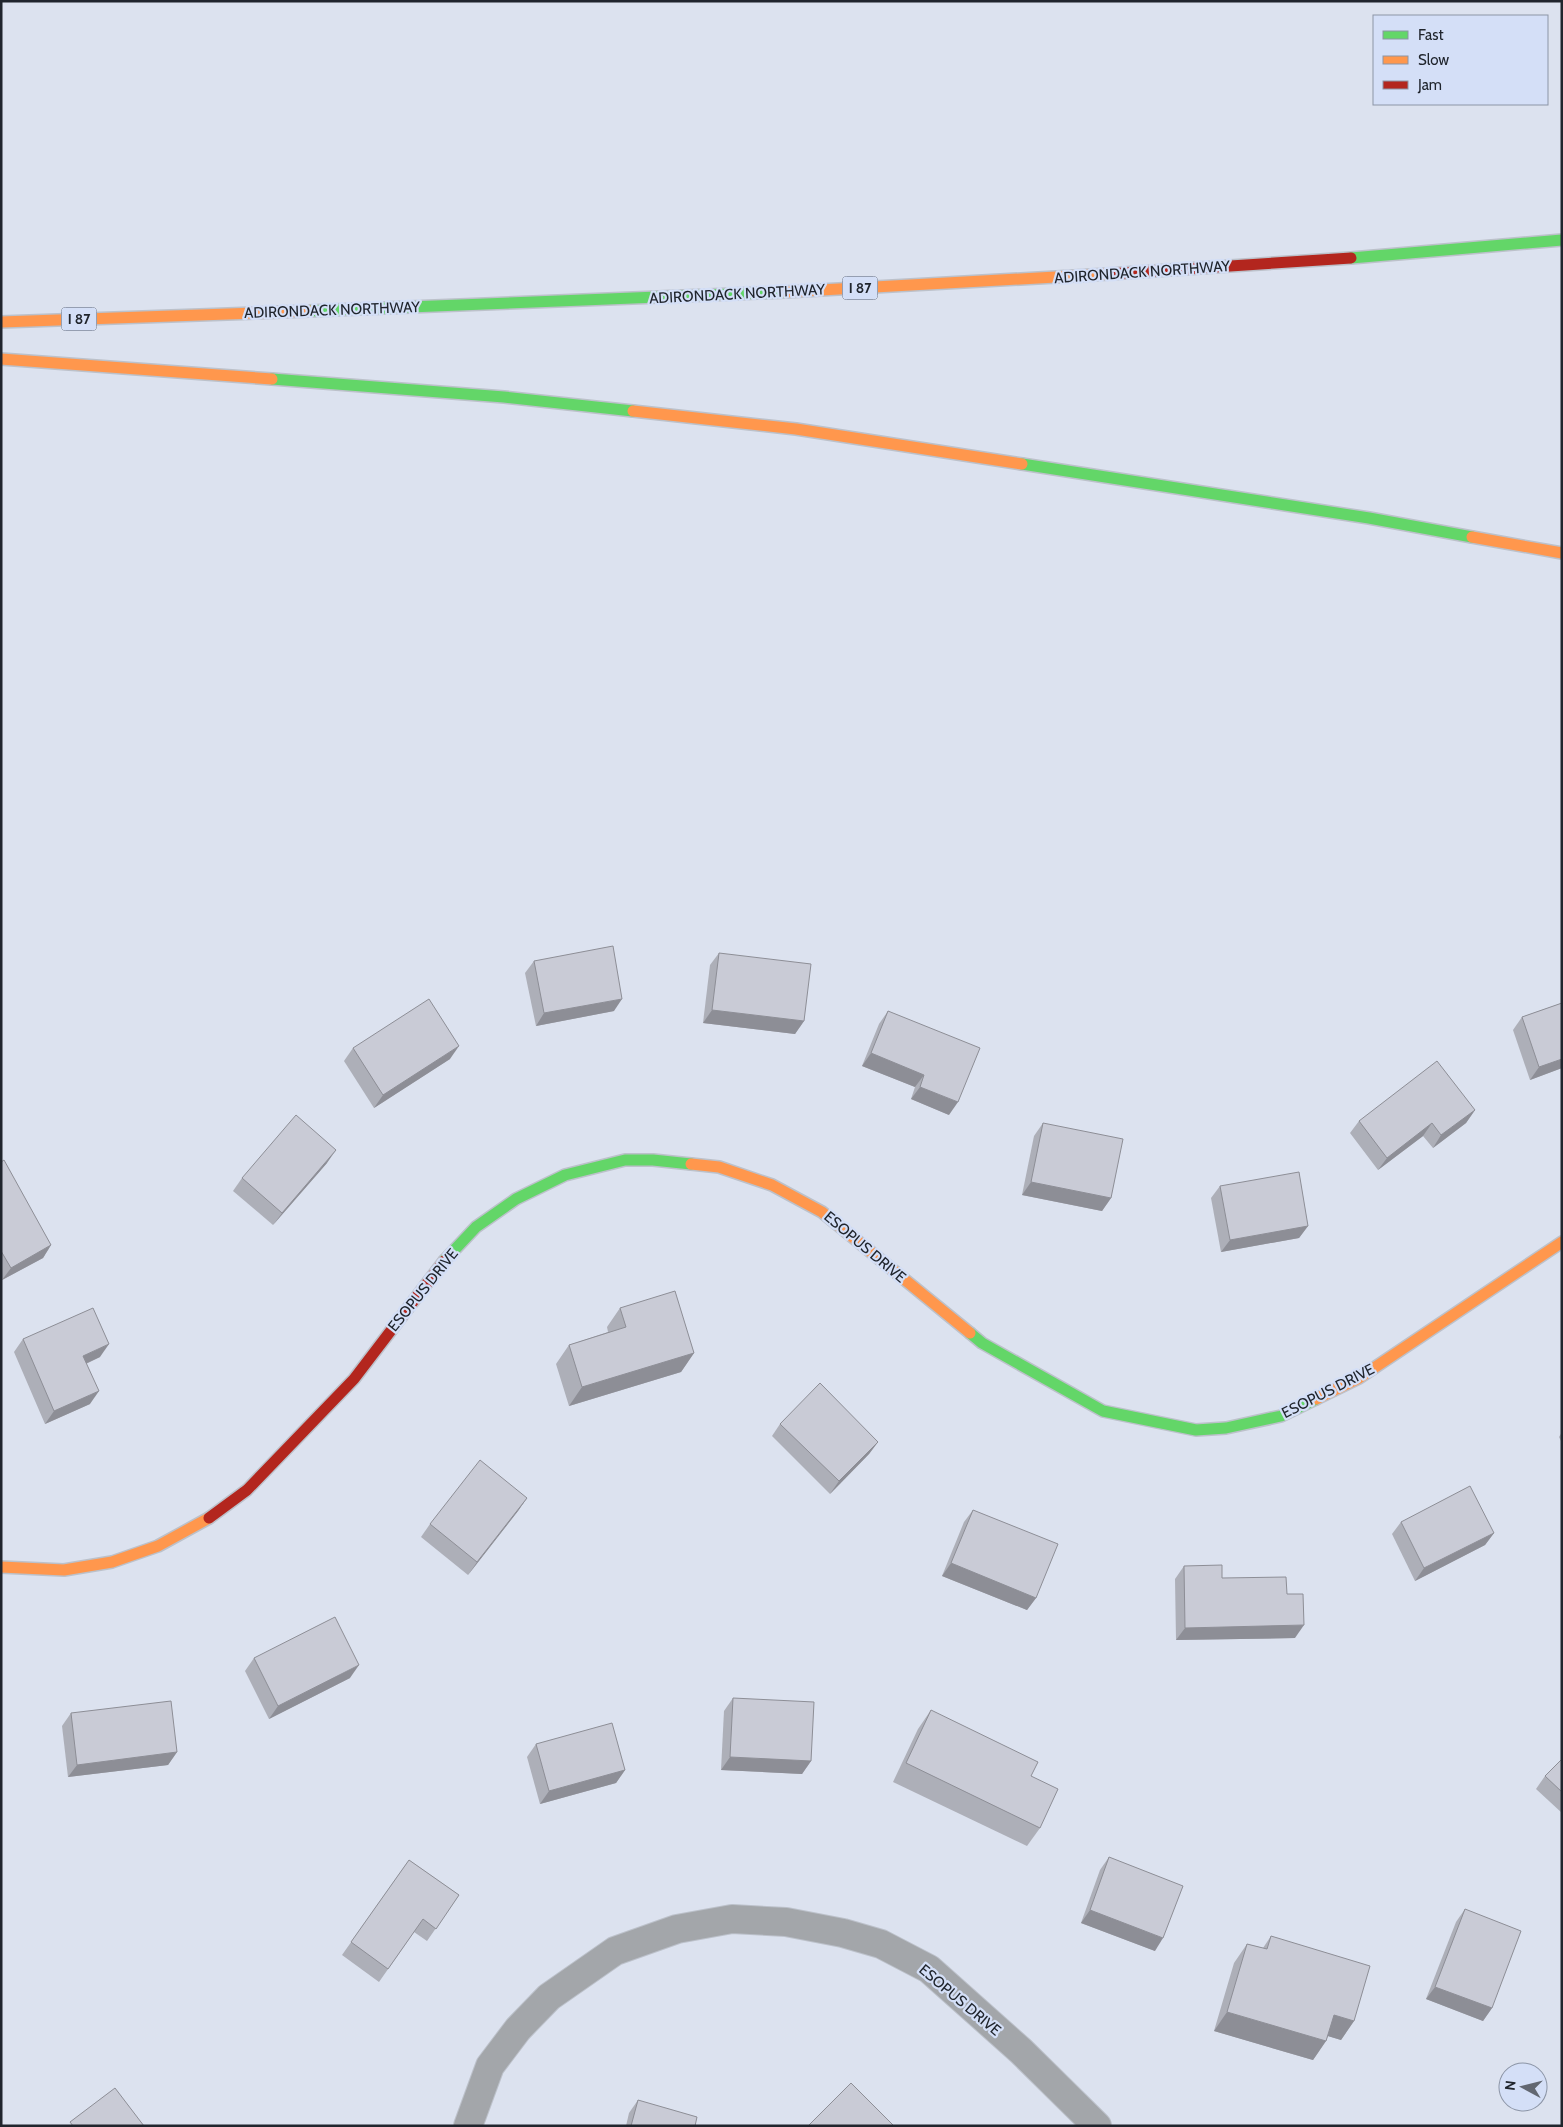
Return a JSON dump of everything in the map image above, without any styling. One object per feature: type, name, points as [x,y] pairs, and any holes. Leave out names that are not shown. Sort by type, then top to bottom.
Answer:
[{"type":"main road","name":"ADIRONDACK NORTHWAY","points":[[1,322],[694,297],[1387,256],[1562,240]]},
{"type":"main road","points":[[1,360],[504,396],[796,429],[1369,518],[1562,553]]},
{"type":"main road","name":"ESOPUS DRIVE","points":[[1,1567],[64,1570],[112,1562],[158,1546],[211,1517],[247,1490],[354,1379],[436,1269],[476,1227],[516,1199],[565,1176],[625,1160],[653,1160],[719,1167],[772,1185],[822,1212],[982,1343],[1103,1411],[1196,1430],[1226,1428],[1281,1416],[1359,1378],[1562,1242]]},
{"type":"street","name":"ESOPUS DRIVE","points":[[468,2126],[490,2066],[518,2029],[549,1997],[615,1951],[677,1929],[732,1920],[786,1922],[843,1933],[881,1944],[928,1969],[1020,2051],[1097,2126]]},
{"type":"building","points":[[613,946],[622,999],[544,1013],[534,961]]},
{"type":"building","points":[[719,953],[811,964],[804,1021],[712,1010]]},
{"type":"building","points":[[429,999],[459,1046],[383,1095],[353,1048]]},
{"type":"building","points":[[1562,1003],[1562,1059],[1539,1067],[1522,1017]]},
{"type":"building","points":[[888,1011],[980,1048],[958,1102],[920,1087],[924,1075],[871,1053]]},
{"type":"building","points":[[1437,1061],[1475,1110],[1441,1135],[1432,1123],[1387,1158],[1359,1121]]},
{"type":"building","points":[[296,1115],[336,1150],[282,1213],[242,1178]]},
{"type":"building","points":[[1043,1123],[1123,1139],[1111,1198],[1031,1182]]},
{"type":"building","points":[[4,1160],[51,1245],[11,1268],[1,1251],[1,1162]]},
{"type":"building","points":[[1299,1172],[1308,1226],[1230,1240],[1220,1186]]},
{"type":"building","points":[[675,1291],[694,1353],[582,1387],[569,1345],[626,1327],[620,1308]]},
{"type":"building","points":[[93,1308],[109,1344],[83,1356],[99,1391],[54,1411],[23,1339]]},
{"type":"building","points":[[820,1383],[878,1442],[839,1481],[780,1424]]},
{"type":"building","points":[[480,1460],[527,1498],[477,1562],[430,1524]]},
{"type":"building","points":[[1470,1486],[1494,1533],[1424,1568],[1401,1522]]},
{"type":"building","points":[[973,1510],[1058,1544],[1036,1598],[951,1563]]},
{"type":"building","points":[[1222,1565],[1222,1578],[1286,1577],[1287,1594],[1303,1594],[1304,1625],[1185,1628],[1184,1566]]},
{"type":"building","points":[[335,1617],[359,1665],[278,1706],[254,1658]]},
{"type":"building","points":[[733,1698],[814,1702],[811,1761],[730,1757]]},
{"type":"building","points":[[171,1701],[177,1752],[77,1765],[71,1713]]},
{"type":"building","points":[[931,1710],[1038,1762],[1031,1776],[1058,1789],[1040,1828],[906,1763]]},
{"type":"building","points":[[612,1723],[625,1770],[549,1791],[536,1744]]},
{"type":"building","points":[[1562,1759],[1562,1792],[1545,1776]]},
{"type":"building","points":[[1109,1857],[1183,1886],[1163,1938],[1090,1910]]},
{"type":"building","points":[[409,1860],[459,1895],[436,1929],[423,1919],[388,1969],[351,1942]]},
{"type":"building","points":[[1465,1909],[1521,1931],[1492,2008],[1435,1987]]},
{"type":"building","points":[[1271,1936],[1370,1966],[1354,2021],[1334,2015],[1326,2041],[1227,2012],[1247,1944],[1267,1949]]},
{"type":"building","points":[[851,2083],[894,2126],[808,2126]]},
{"type":"building","points":[[115,2088],[144,2126],[73,2126],[70,2122]]},
{"type":"building","points":[[638,2100],[697,2117],[695,2126],[631,2126]]},
{"type":"traffic: fast","points":[[1351,258],[1562,240]]},
{"type":"traffic: fast","points":[[309,311],[785,292]]},
{"type":"traffic: fast","points":[[272,379],[504,397],[633,411]]},
{"type":"traffic: fast","points":[[1022,464],[1369,518],[1472,537]]},
{"type":"traffic: fast","points":[[444,1261],[476,1227],[516,1199],[565,1175],[625,1160],[653,1160],[691,1164]]},
{"type":"traffic: fast","points":[[970,1333],[982,1343],[1103,1411],[1196,1430],[1226,1428],[1281,1416],[1316,1399]]},
{"type":"traffic: slow","points":[[785,292],[1109,274]]},
{"type":"traffic: slow","points":[[1,322],[309,311]]},
{"type":"traffic: slow","points":[[1,359],[272,379]]},
{"type":"traffic: slow","points":[[633,411],[796,429],[1022,464]]},
{"type":"traffic: slow","points":[[1472,537],[1562,553]]},
{"type":"traffic: slow","points":[[691,1164],[719,1167],[772,1185],[822,1212],[970,1333]]},
{"type":"traffic: slow","points":[[1316,1399],[1359,1378],[1562,1242]]},
{"type":"traffic: slow","points":[[1,1567],[64,1570],[112,1562],[158,1546],[209,1518]]},
{"type":"traffic: jam","points":[[1109,274],[1351,258]]},
{"type":"traffic: jam","points":[[209,1518],[247,1490],[354,1379],[444,1261]]}]
